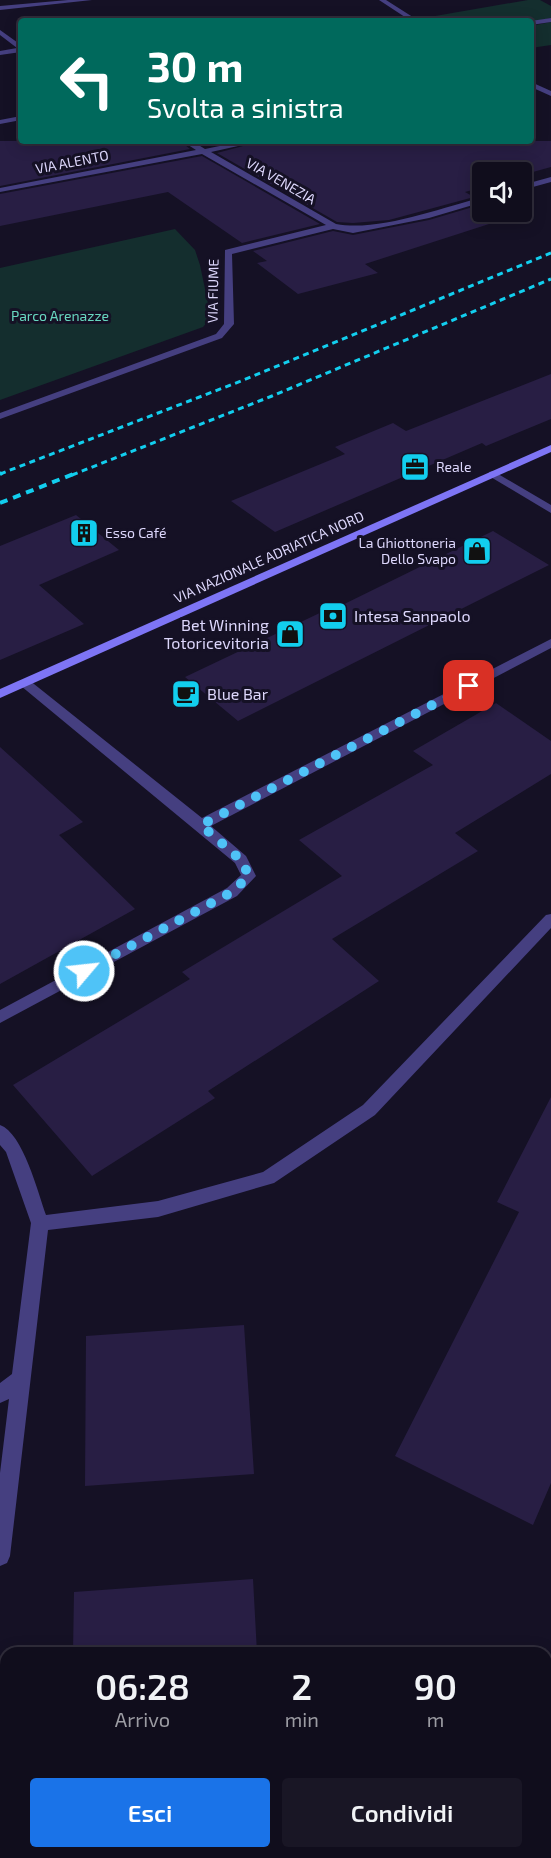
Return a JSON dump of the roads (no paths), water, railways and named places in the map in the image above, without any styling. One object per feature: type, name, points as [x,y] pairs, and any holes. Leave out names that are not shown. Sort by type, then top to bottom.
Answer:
[{"type":"main road","name":"VIA NAZIONALE ADRIATICA NORD","points":[[0,694],[551,448]]},
{"type":"street","points":[[0,8],[89,0]]},
{"type":"street","points":[[382,0],[411,18]]},
{"type":"street","points":[[534,23],[551,20]]},
{"type":"street","points":[[0,32],[18,47]]},
{"type":"street","points":[[0,53],[18,50]]},
{"type":"street","points":[[534,85],[551,82]]},
{"type":"street","points":[[534,86],[551,94]]},
{"type":"street","points":[[0,122],[18,119]]},
{"type":"street","name":"VIA VENEZIA","points":[[191,144],[333,226]]},
{"type":"street","name":"VIA ALENTO","points":[[0,190],[242,144]]},
{"type":"street","points":[[532,185],[551,179]]},
{"type":"street","name":"VIA FIUME","points":[[0,417],[219,336],[229,324],[228,252],[333,226],[353,230],[429,215],[472,202]]},
{"type":"street","points":[[493,474],[551,510]]},
{"type":"street","points":[[201,825],[551,643]]},
{"type":"street","points":[[0,1017],[232,892],[249,876],[241,860],[201,825],[25,683]]},
{"type":"street","points":[[40,1223],[159,1209],[267,1178],[369,1110],[551,919]]},
{"type":"street","points":[[0,1132],[13,1149],[40,1223],[0,1556]]},
{"type":"street","points":[[0,1394],[22,1378]]},
{"type":"railway","points":[[2,473],[0,474],[241,381],[551,253]]},
{"type":"railway","points":[[72,475],[272,396],[551,279]]},
{"type":"railway","points":[[0,503],[76,473]]},
{"type":"place","name":"Reale","points":[[415,467]]},
{"type":"place","name":"Esso Café","points":[[84,533]]},
{"type":"place","name":"La Ghiottoneria Dello Svapo","points":[[477,551]]},
{"type":"place","name":"Intesa Sanpaolo","points":[[333,616]]},
{"type":"place","name":"Bet Winning Totoricevitoria","points":[[290,634]]},
{"type":"place","name":"Blue Bar","points":[[186,694]]},
{"type":"park label","name":"Parco Arenazze","points":[[60,316]]}]
